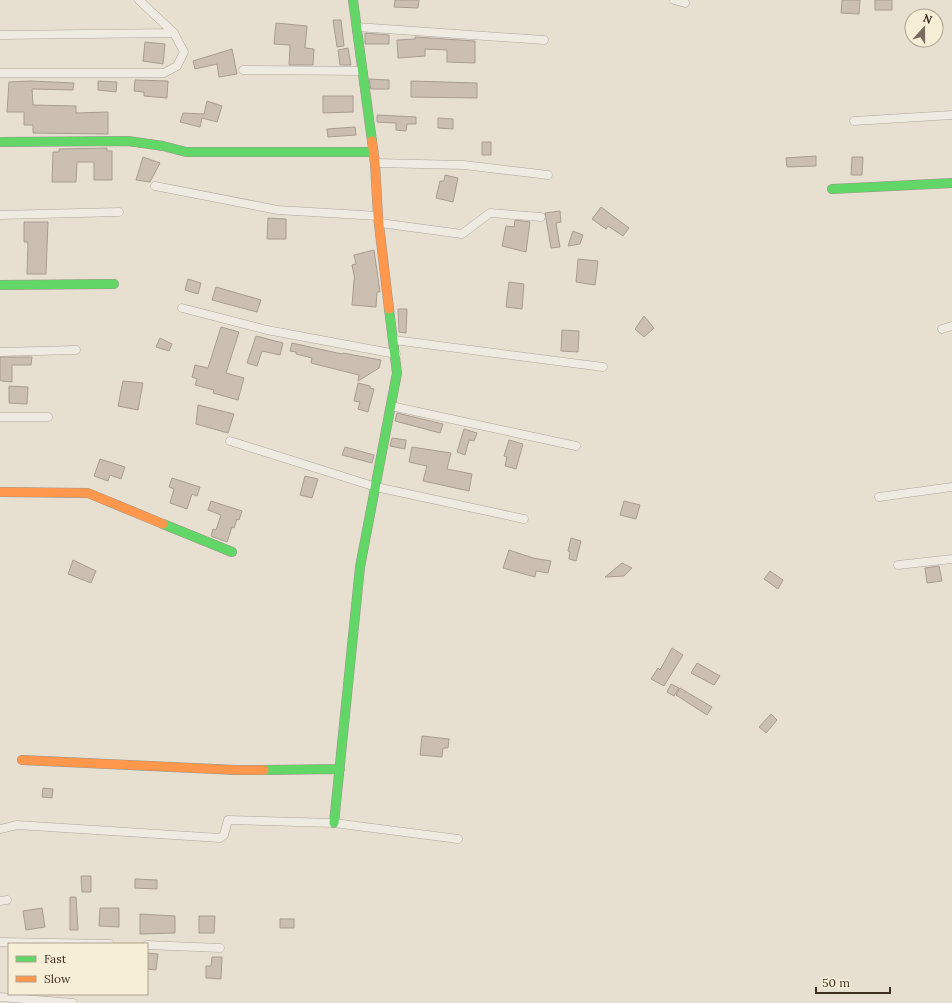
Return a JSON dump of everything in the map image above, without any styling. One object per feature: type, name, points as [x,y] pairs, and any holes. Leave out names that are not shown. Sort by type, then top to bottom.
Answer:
[{"type":"street","points":[[0,73],[164,73],[177,66],[184,52],[174,33],[139,0]]},
{"type":"street","points":[[334,824],[360,567],[397,373],[396,354],[379,220],[375,163],[361,71],[353,0]]},
{"type":"street","points":[[674,0],[685,3]]},
{"type":"street","points":[[357,27],[544,40]]},
{"type":"street","points":[[0,34],[174,33]]},
{"type":"street","points":[[243,70],[361,71]]},
{"type":"street","points":[[854,120],[952,115]]},
{"type":"street","points":[[0,142],[128,141],[163,146],[186,152],[373,152]]},
{"type":"street","points":[[375,163],[464,165],[548,174]]},
{"type":"street","points":[[832,189],[952,183]]},
{"type":"street","points":[[155,186],[278,210],[379,220],[462,234],[490,213],[541,217]]},
{"type":"street","points":[[0,215],[119,212]]},
{"type":"street","points":[[0,285],[114,284]]},
{"type":"street","points":[[182,308],[267,330],[396,354]]},
{"type":"street","points":[[942,329],[952,326]]},
{"type":"street","points":[[394,340],[603,367]]},
{"type":"street","points":[[0,352],[76,350]]},
{"type":"street","points":[[391,406],[576,446]]},
{"type":"street","points":[[0,417],[48,417]]},
{"type":"street","points":[[230,441],[376,487],[524,519]]},
{"type":"street","points":[[879,497],[952,487]]},
{"type":"street","points":[[0,492],[88,493],[232,552]]},
{"type":"street","points":[[898,565],[952,558]]},
{"type":"street","points":[[22,760],[236,770],[340,769]]},
{"type":"street","points":[[0,829],[17,825],[220,838],[224,835],[228,820],[334,824],[458,839]]},
{"type":"street","points":[[0,942],[55,943]]},
{"type":"street","points":[[148,945],[220,948]]},
{"type":"street","points":[[0,997],[73,1003]]},
{"type":"building","points":[[395,0],[419,0],[418,8],[394,7]]},
{"type":"building","points":[[842,0],[860,0],[859,14],[841,13]]},
{"type":"building","points":[[875,0],[892,0],[892,10],[875,10]]},
{"type":"building","points":[[333,20],[341,20],[344,46],[337,47]]},
{"type":"building","points":[[276,23],[307,26],[305,48],[314,49],[313,65],[289,65],[290,45],[274,44]]},
{"type":"building","points":[[365,33],[389,35],[389,44],[365,44]]},
{"type":"building","points":[[415,37],[475,41],[475,63],[447,62],[447,50],[425,49],[425,56],[398,58],[397,40],[415,39]]},
{"type":"building","points":[[145,42],[165,44],[163,64],[143,61]]},
{"type":"building","points":[[348,48],[351,65],[340,65],[338,50]]},
{"type":"building","points":[[232,49],[237,74],[219,77],[217,64],[195,69],[193,61]]},
{"type":"building","points":[[369,79],[389,80],[389,89],[371,89]]},
{"type":"building","points":[[135,80],[168,81],[167,98],[144,96],[144,92],[134,91]]},
{"type":"building","points":[[31,81],[74,83],[73,90],[32,89],[33,105],[76,106],[76,113],[108,112],[108,134],[33,133],[33,125],[24,125],[24,112],[7,112],[9,82]]},
{"type":"building","points":[[98,81],[117,82],[116,92],[98,90]]},
{"type":"building","points":[[411,81],[477,83],[477,98],[411,97]]},
{"type":"building","points":[[323,96],[353,96],[353,112],[323,113]]},
{"type":"building","points":[[207,101],[222,106],[217,122],[202,118],[200,127],[180,122],[183,113],[204,114]]},
{"type":"building","points":[[377,115],[416,117],[416,124],[407,124],[406,131],[396,130],[396,123],[377,122]]},
{"type":"building","points":[[438,118],[453,119],[453,129],[438,128]]},
{"type":"building","points":[[355,127],[356,135],[328,137],[327,129]]},
{"type":"building","points":[[482,142],[491,142],[491,155],[482,155]]},
{"type":"building","points":[[107,148],[107,151],[112,151],[112,180],[94,180],[94,162],[77,162],[76,182],[52,182],[53,152],[59,152],[59,149]]},
{"type":"building","points":[[816,156],[816,166],[787,167],[786,158]]},
{"type":"building","points":[[143,157],[160,163],[150,182],[136,180]]},
{"type":"building","points":[[852,157],[863,157],[862,175],[851,175]]},
{"type":"building","points":[[445,175],[458,178],[453,202],[436,198],[440,181],[444,181]]},
{"type":"building","points":[[601,207],[629,228],[623,236],[608,226],[606,229],[592,219]]},
{"type":"building","points":[[560,211],[561,222],[556,223],[560,247],[551,248],[545,213]]},
{"type":"building","points":[[268,218],[286,219],[286,239],[267,239]]},
{"type":"building","points":[[515,220],[530,222],[526,252],[502,246],[506,226],[514,227]]},
{"type":"building","points":[[24,222],[48,222],[46,274],[27,274],[28,242],[24,242]]},
{"type":"building","points":[[573,231],[583,235],[580,244],[568,246]]},
{"type":"building","points":[[374,250],[380,292],[377,292],[376,307],[352,305],[355,280],[352,265],[356,264],[354,255]]},
{"type":"building","points":[[578,259],[598,261],[595,285],[576,282]]},
{"type":"building","points":[[188,279],[201,283],[198,294],[185,290]]},
{"type":"building","points":[[509,282],[524,284],[522,309],[506,307]]},
{"type":"building","points":[[216,287],[261,300],[257,312],[212,300]]},
{"type":"building","points":[[398,309],[407,309],[406,333],[399,332]]},
{"type":"building","points":[[644,316],[654,328],[644,337],[635,329]]},
{"type":"building","points":[[221,327],[239,332],[226,373],[244,378],[238,400],[213,393],[214,390],[195,385],[197,379],[192,377],[195,365],[208,368]]},
{"type":"building","points":[[562,330],[579,331],[578,352],[561,351]]},
{"type":"building","points":[[256,336],[283,343],[280,355],[262,351],[257,366],[247,363]]},
{"type":"building","points":[[160,338],[172,344],[169,351],[156,347]]},
{"type":"building","points":[[292,343],[342,354],[381,360],[379,368],[358,381],[359,375],[311,363],[312,358],[290,351]]},
{"type":"building","points":[[0,357],[32,357],[31,365],[12,365],[12,382],[2,381],[0,380]]},
{"type":"building","points":[[123,381],[143,383],[138,410],[118,406]]},
{"type":"building","points":[[358,383],[370,386],[370,388],[374,389],[368,412],[358,409],[360,402],[354,401]]},
{"type":"building","points":[[9,386],[28,387],[27,404],[9,403]]},
{"type":"building","points":[[198,405],[234,414],[228,433],[196,424]]},
{"type":"building","points":[[397,413],[443,424],[440,433],[395,421]]},
{"type":"building","points":[[464,429],[477,433],[474,441],[469,440],[465,455],[457,452]]},
{"type":"building","points":[[392,438],[406,440],[405,449],[390,446]]},
{"type":"building","points":[[509,440],[523,444],[516,469],[505,466],[507,457],[504,456]]},
{"type":"building","points":[[345,447],[374,455],[372,463],[342,455]]},
{"type":"building","points":[[412,447],[451,453],[447,469],[472,474],[469,491],[423,481],[427,466],[409,462]]},
{"type":"building","points":[[100,459],[125,467],[121,479],[110,475],[108,481],[94,476]]},
{"type":"building","points":[[305,476],[318,479],[312,498],[300,495]]},
{"type":"building","points":[[172,478],[200,487],[197,496],[192,494],[187,509],[170,503],[174,489],[169,487]]},
{"type":"building","points":[[211,501],[242,511],[234,528],[232,527],[227,542],[211,536],[213,529],[216,530],[221,515],[208,510]]},
{"type":"building","points":[[624,501],[640,505],[636,519],[620,515]]},
{"type":"building","points":[[571,538],[581,541],[576,561],[569,559],[570,552],[568,551]]},
{"type":"building","points":[[509,550],[533,558],[551,561],[548,573],[536,571],[535,577],[503,568]]},
{"type":"building","points":[[73,560],[96,571],[91,583],[68,574]]},
{"type":"building","points":[[622,563],[632,568],[624,576],[605,577]]},
{"type":"building","points":[[939,566],[942,581],[927,583],[925,568]]},
{"type":"building","points":[[770,571],[783,580],[778,589],[764,579]]},
{"type":"building","points":[[672,648],[683,655],[664,686],[651,679],[658,668],[660,670]]},
{"type":"building","points":[[697,663],[720,676],[714,685],[691,673]]},
{"type":"building","points":[[671,684],[679,688],[674,696],[667,692]]},
{"type":"building","points":[[680,688],[712,707],[707,715],[676,695]]},
{"type":"building","points":[[771,714],[777,720],[766,733],[759,727]]},
{"type":"building","points":[[422,736],[449,739],[448,748],[443,748],[442,757],[420,755]]},
{"type":"building","points":[[43,788],[53,789],[52,798],[42,797]]},
{"type":"building","points":[[81,876],[91,876],[91,892],[82,892]]},
{"type":"building","points":[[135,879],[157,880],[157,889],[135,888]]},
{"type":"building","points":[[70,897],[76,897],[78,930],[70,930]]},
{"type":"building","points":[[42,908],[45,927],[26,930],[23,911]]},
{"type":"building","points":[[100,908],[119,908],[119,927],[99,926]]},
{"type":"building","points":[[140,914],[175,916],[175,933],[140,934]]},
{"type":"building","points":[[199,916],[215,916],[214,933],[199,933]]},
{"type":"building","points":[[280,919],[294,919],[294,928],[280,928]]},
{"type":"building","points":[[148,953],[158,954],[156,970],[148,969]]},
{"type":"building","points":[[212,957],[222,957],[221,979],[206,978],[206,966],[211,966]]},
{"type":"traffic: fast","points":[[353,0],[372,141]]},
{"type":"traffic: fast","points":[[0,142],[128,141],[163,146],[186,152],[373,152]]},
{"type":"traffic: fast","points":[[832,189],[952,183]]},
{"type":"traffic: fast","points":[[0,285],[114,284]]},
{"type":"traffic: fast","points":[[334,823],[360,567],[397,373],[389,309]]},
{"type":"traffic: fast","points":[[163,524],[232,552]]},
{"type":"traffic: fast","points":[[264,770],[340,769]]},
{"type":"traffic: slow","points":[[372,141],[375,163],[378,216],[389,309]]},
{"type":"traffic: slow","points":[[0,492],[88,493],[163,524]]},
{"type":"traffic: slow","points":[[22,760],[264,770]]}]
